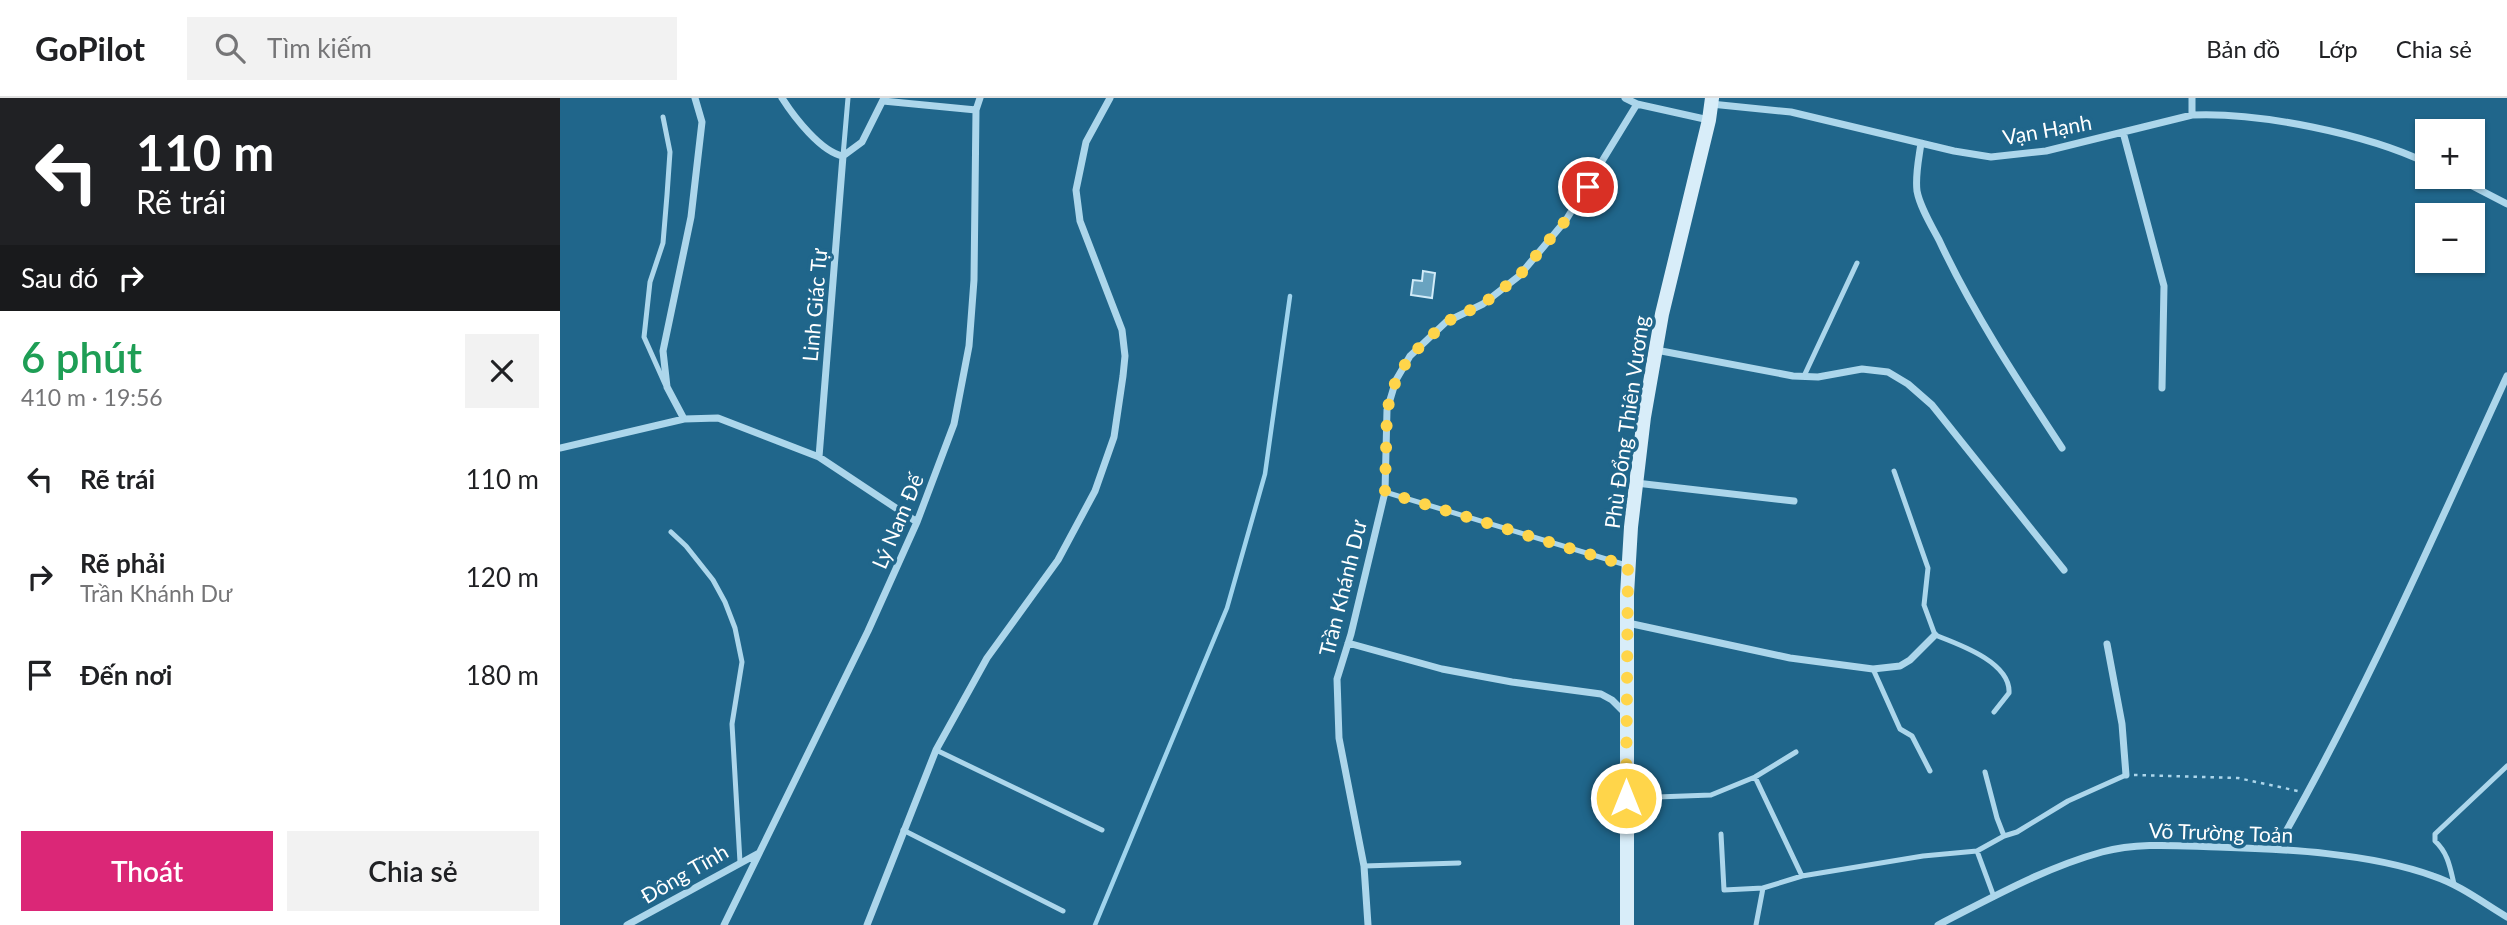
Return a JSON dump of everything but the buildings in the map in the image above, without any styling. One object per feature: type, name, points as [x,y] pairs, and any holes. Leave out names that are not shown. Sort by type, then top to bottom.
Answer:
[{"type":"main road","name":"Phù Đổng Thiên Vương","points":[[1627,925],[1628,566],[1636,483],[1656,350],[1712,101]]},
{"type":"street","points":[[684,419],[667,387],[663,351],[691,217],[702,122],[695,98]]},
{"type":"street","points":[[782,98],[826,149],[834,155],[844,156],[850,154],[862,142],[883,99],[976,110]]},
{"type":"street","name":"Lý Nam Đế","points":[[724,925],[831,711],[917,522],[954,425],[969,346],[974,280],[976,110],[980,98]]},
{"type":"street","points":[[867,925],[936,750],[987,658],[1058,560],[1095,491],[1114,436],[1125,356],[1122,330],[1080,221],[1076,190],[1086,142],[1110,98]]},
{"type":"street","points":[[1625,98],[1637,104],[1709,120]]},
{"type":"street","points":[[2192,98],[2192,115]]},
{"type":"street","name":"Vạn Hạnh","points":[[1712,101],[1791,112],[1954,152],[1992,157],[2046,151],[2192,115],[2229,115],[2365,140],[2415,159]]},
{"type":"street","name":"Trần Khánh Dư","points":[[1368,925],[1364,866],[1339,738],[1337,679],[1385,492],[1387,410],[1396,380],[1410,356],[1446,322],[1483,304],[1519,276],[1566,220],[1637,104]]},
{"type":"street","points":[[2123,132],[2164,286],[2162,388]]},
{"type":"street","points":[[1921,142],[1916,181],[1917,194],[1925,212],[2010,370],[2062,448]]},
{"type":"street","name":"Linh Giác Tự","points":[[819,457],[844,156]]},
{"type":"street","points":[[2478,189],[2507,204]]},
{"type":"street","points":[[1656,350],[1804,376],[1818,377],[1862,369],[1888,372],[1908,384],[1932,405],[2064,570]]},
{"type":"street","points":[[2276,849],[2374,667],[2507,376]]},
{"type":"street","points":[[560,448],[684,419],[719,418],[819,457],[917,522]]},
{"type":"street","points":[[1636,483],[1794,501]]},
{"type":"street","points":[[1628,623],[1790,658],[1873,669],[1900,666],[1910,660],[1935,635]]},
{"type":"street","points":[[1348,643],[1442,669],[1601,694],[1612,700],[1627,715]]},
{"type":"street","points":[[2107,644],[2122,724],[2126,775]]},
{"type":"street","name":"Võ Trường Toản","points":[[1938,925],[2049,870],[2104,852],[2149,845],[2276,849],[2360,858],[2430,874],[2454,884],[2507,916]]},
{"type":"street","name":"Đông Tĩnh","points":[[627,925],[759,853]]},
{"type":"lane","points":[[844,156],[848,98]]},
{"type":"lane","points":[[663,117],[670,152],[663,243],[650,282],[644,337],[667,387]]},
{"type":"lane","points":[[1804,376],[1857,262]]},
{"type":"lane","points":[[1894,471],[1928,568],[1924,605],[1935,635],[1986,658],[2001,671],[2007,680],[2009,693],[1994,712]]},
{"type":"lane","points":[[1385,492],[1628,566]]},
{"type":"lane","points":[[671,532],[713,580],[735,628],[742,662],[732,724],[740,862]]},
{"type":"lane","points":[[1873,669],[1900,729],[1912,736],[1930,771]]},
{"type":"lane","points":[[936,750],[1102,830]]},
{"type":"lane","points":[[1626,798],[1711,794],[1755,777],[1796,752]]},
{"type":"lane","points":[[2454,884],[2448,859],[2435,841],[2435,834],[2507,766]]},
{"type":"lane","points":[[1984,772],[2004,836]]},
{"type":"lane","points":[[1721,834],[1724,890],[1763,888],[1802,876],[1923,856],[1977,851],[2017,832],[2068,801],[2126,775]]},
{"type":"lane","points":[[1755,777],[1802,876]]},
{"type":"lane","points":[[903,830],[1063,911]]},
{"type":"lane","points":[[1977,851],[1994,897]]},
{"type":"lane","points":[[1364,866],[1459,863]]},
{"type":"lane","points":[[1756,925],[1763,888]]},
{"type":"path","points":[[2126,775],[2238,778],[2308,793]]},
{"type":"waterway","points":[[1095,925],[1227,608],[1265,474],[1290,296]]},
{"type":"route","points":[[1588,187],[1566,220],[1519,276],[1483,304],[1446,322],[1410,356],[1396,380],[1387,410],[1385,492],[1628,566],[1626,798]]}]
